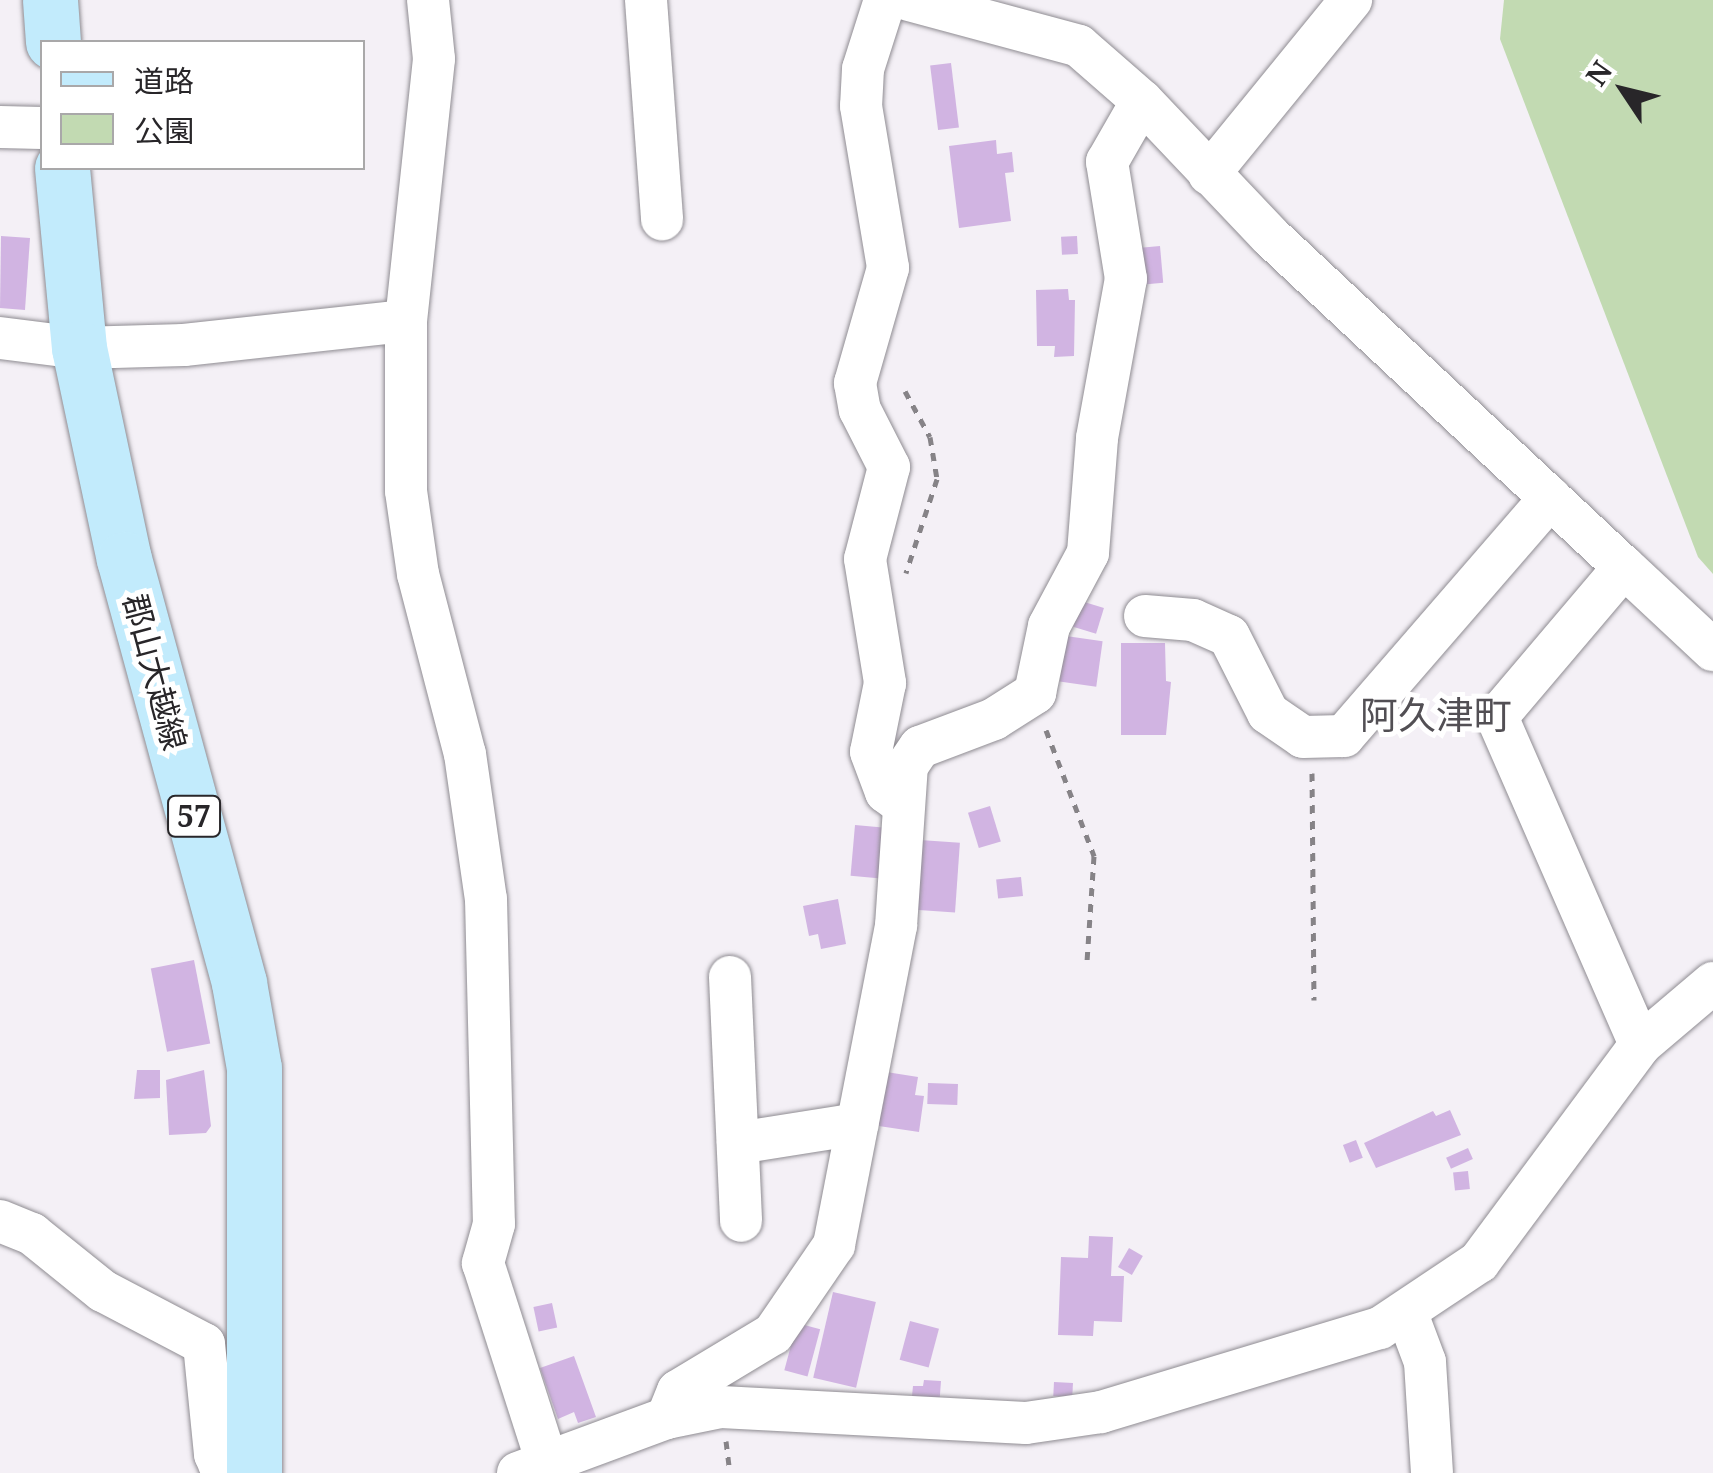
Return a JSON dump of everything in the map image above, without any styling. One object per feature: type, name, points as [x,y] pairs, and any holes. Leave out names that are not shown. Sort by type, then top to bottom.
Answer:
[{"type":"main road","points":[[50,0],[53,40]]},
{"type":"main road","name":"郡山大越線","points":[[62,170],[79,348],[124,560],[239,983],[254,1068],[254,1473]]},
{"type":"street","points":[[428,0],[434,60],[406,321],[406,491],[418,574],[464,754],[486,899],[494,1224],[483,1264],[533,1470],[667,1418],[746,1404],[930,1421],[1057,1419],[1101,1412],[1342,1342],[1406,1314],[1460,1279],[1501,1237],[1640,1046],[1713,983]]},
{"type":"street","points":[[646,0],[662,219]]},
{"type":"street","points":[[885,0],[863,69],[861,106],[888,268],[855,383],[860,410],[890,468],[866,559],[884,683],[871,752],[886,792],[904,805]]},
{"type":"street","points":[[909,0],[1079,46],[1142,101],[1208,174],[1713,650]]},
{"type":"street","points":[[1208,174],[1352,0]]},
{"type":"street","points":[[667,1418],[678,1390],[761,1346],[818,1274],[834,1244],[896,926],[907,766],[920,746],[994,719],[1035,693],[1049,626],[1088,553],[1098,438],[1126,279],[1107,162],[1142,101]]},
{"type":"street","points":[[0,127],[40,128]]},
{"type":"street","points":[[0,338],[79,348],[269,338],[406,321]]},
{"type":"street","points":[[1145,616],[1193,620],[1230,636],[1258,702],[1287,728],[1313,738],[1344,736],[1550,498]]},
{"type":"street","points":[[1624,567],[1497,717],[1640,1046]]},
{"type":"street","points":[[730,978],[741,1221]]},
{"type":"street","points":[[738,1143],[858,1124]]},
{"type":"street","points":[[0,1221],[32,1234],[92,1285],[204,1344],[215,1454],[220,1466],[236,1473]]},
{"type":"street","points":[[1406,1314],[1425,1362],[1432,1473]]},
{"type":"path","points":[[904,391],[930,437],[937,480],[905,584]]},
{"type":"path","points":[[1035,693],[1061,781],[1094,856],[1088,962]]},
{"type":"path","points":[[1313,738],[1314,1000]]},
{"type":"green space","points":[[1504,0],[1713,0],[1713,574],[1698,557],[1500,39]]},
{"type":"building","points":[[951,63],[959,128],[938,130],[930,66]]},
{"type":"building","points":[[996,140],[997,154],[1012,152],[1014,172],[1005,173],[1011,221],[959,228],[949,146]]},
{"type":"building","points":[[1,236],[30,238],[25,310],[0,308]]},
{"type":"building","points":[[1077,236],[1078,254],[1062,255],[1061,237]]},
{"type":"building","points":[[1160,246],[1163,283],[1141,285],[1138,248]]},
{"type":"building","points":[[1068,289],[1069,300],[1075,300],[1074,356],[1054,357],[1055,346],[1037,346],[1036,290]]},
{"type":"building","points":[[1081,601],[1104,608],[1096,634],[1073,627]]},
{"type":"building","points":[[1066,636],[1103,641],[1096,687],[1060,682]]},
{"type":"building","points":[[1121,643],[1165,643],[1166,681],[1171,682],[1166,735],[1121,735]]},
{"type":"building","points":[[990,806],[1001,841],[979,848],[968,813]]},
{"type":"building","points":[[855,825],[891,828],[886,879],[851,876]]},
{"type":"building","points":[[920,840],[960,843],[955,913],[915,910]]},
{"type":"building","points":[[1021,877],[1023,896],[998,899],[996,880]]},
{"type":"building","points":[[838,899],[846,944],[821,949],[818,934],[809,936],[803,906]]},
{"type":"building","points":[[194,960],[210,1043],[167,1052],[151,968]]},
{"type":"building","points":[[137,1070],[160,1070],[160,1098],[134,1099]]},
{"type":"building","points":[[204,1070],[211,1126],[206,1133],[169,1135],[166,1080]]},
{"type":"building","points":[[880,1071],[918,1077],[915,1095],[924,1096],[919,1132],[872,1125]]},
{"type":"building","points":[[928,1083],[958,1084],[957,1105],[927,1104]]},
{"type":"building","points":[[1450,1110],[1461,1135],[1376,1168],[1364,1143],[1433,1111],[1436,1116]]},
{"type":"building","points":[[1356,1140],[1363,1158],[1350,1163],[1343,1145]]},
{"type":"building","points":[[1468,1148],[1473,1159],[1451,1169],[1446,1158]]},
{"type":"building","points":[[1468,1171],[1470,1189],[1455,1190],[1453,1173]]},
{"type":"building","points":[[1089,1236],[1113,1237],[1111,1276],[1124,1276],[1122,1322],[1094,1321],[1093,1336],[1058,1335],[1061,1257],[1088,1258]]},
{"type":"building","points":[[1129,1248],[1143,1256],[1132,1275],[1118,1267]]},
{"type":"building","points":[[833,1292],[876,1302],[856,1388],[813,1378]]},
{"type":"building","points":[[552,1303],[557,1327],[539,1331],[533,1307]]},
{"type":"building","points":[[910,1321],[939,1329],[929,1367],[900,1360]]},
{"type":"building","points":[[797,1323],[820,1329],[808,1377],[784,1370]]},
{"type":"building","points":[[574,1356],[596,1417],[578,1423],[574,1412],[558,1419],[540,1368]]},
{"type":"building","points":[[924,1380],[941,1381],[939,1408],[911,1406],[913,1386],[923,1386]]},
{"type":"building","points":[[1054,1382],[1073,1383],[1072,1397],[1053,1396]]},
{"type":"district","name":"阿久津町","points":[[1436,715]]}]
